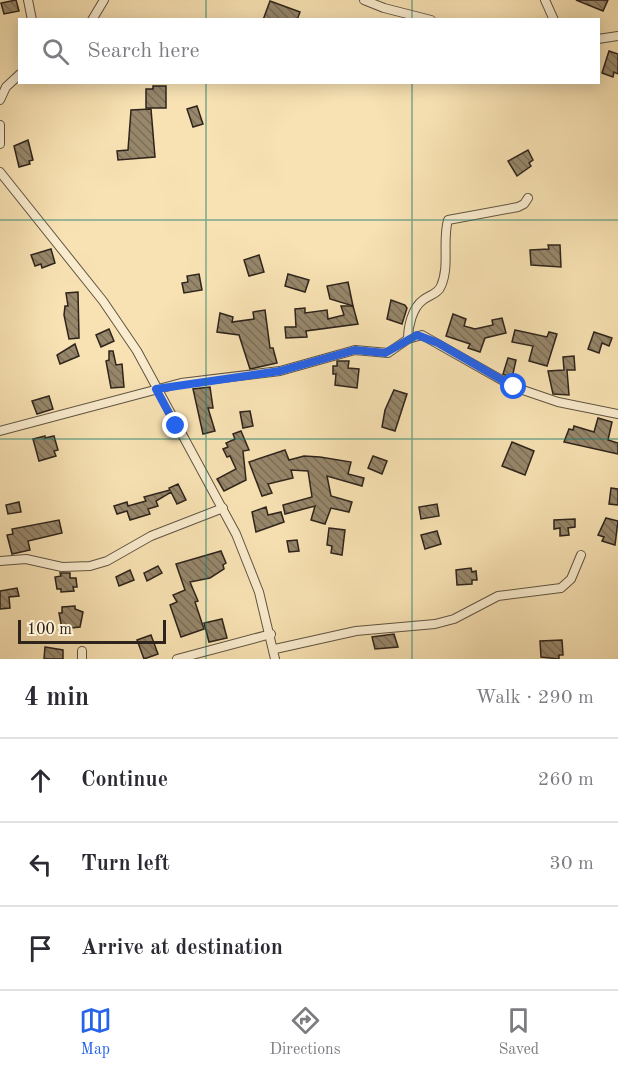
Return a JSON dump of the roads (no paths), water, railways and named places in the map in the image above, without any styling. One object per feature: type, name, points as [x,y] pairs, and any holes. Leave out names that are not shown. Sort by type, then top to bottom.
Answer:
[{"type":"street","points":[[28,0],[32,18]]},
{"type":"street","points":[[93,18],[104,0]]},
{"type":"street","points":[[364,0],[384,8],[423,18]]},
{"type":"street","points":[[545,0],[553,18]]},
{"type":"street","points":[[600,39],[618,36]]},
{"type":"street","points":[[0,100],[6,87],[18,76]]},
{"type":"street","points":[[0,125],[0,144]]},
{"type":"street","points":[[0,173],[118,320],[237,534],[259,592],[271,634],[275,659]]},
{"type":"street","points":[[408,339],[409,327],[419,303],[440,289],[444,278],[444,236],[448,220],[518,207],[528,198]]},
{"type":"street","points":[[0,431],[111,404],[156,389],[280,371],[355,350],[385,353],[393,351],[408,339],[422,335],[505,384],[533,394],[618,414]]},
{"type":"street","points":[[0,561],[34,560],[63,567],[90,566],[107,561],[151,536],[223,508]]},
{"type":"street","points":[[274,649],[383,627],[435,624],[454,619],[498,596],[561,588],[571,579],[581,555]]},
{"type":"street","points":[[177,659],[271,634]]}]
